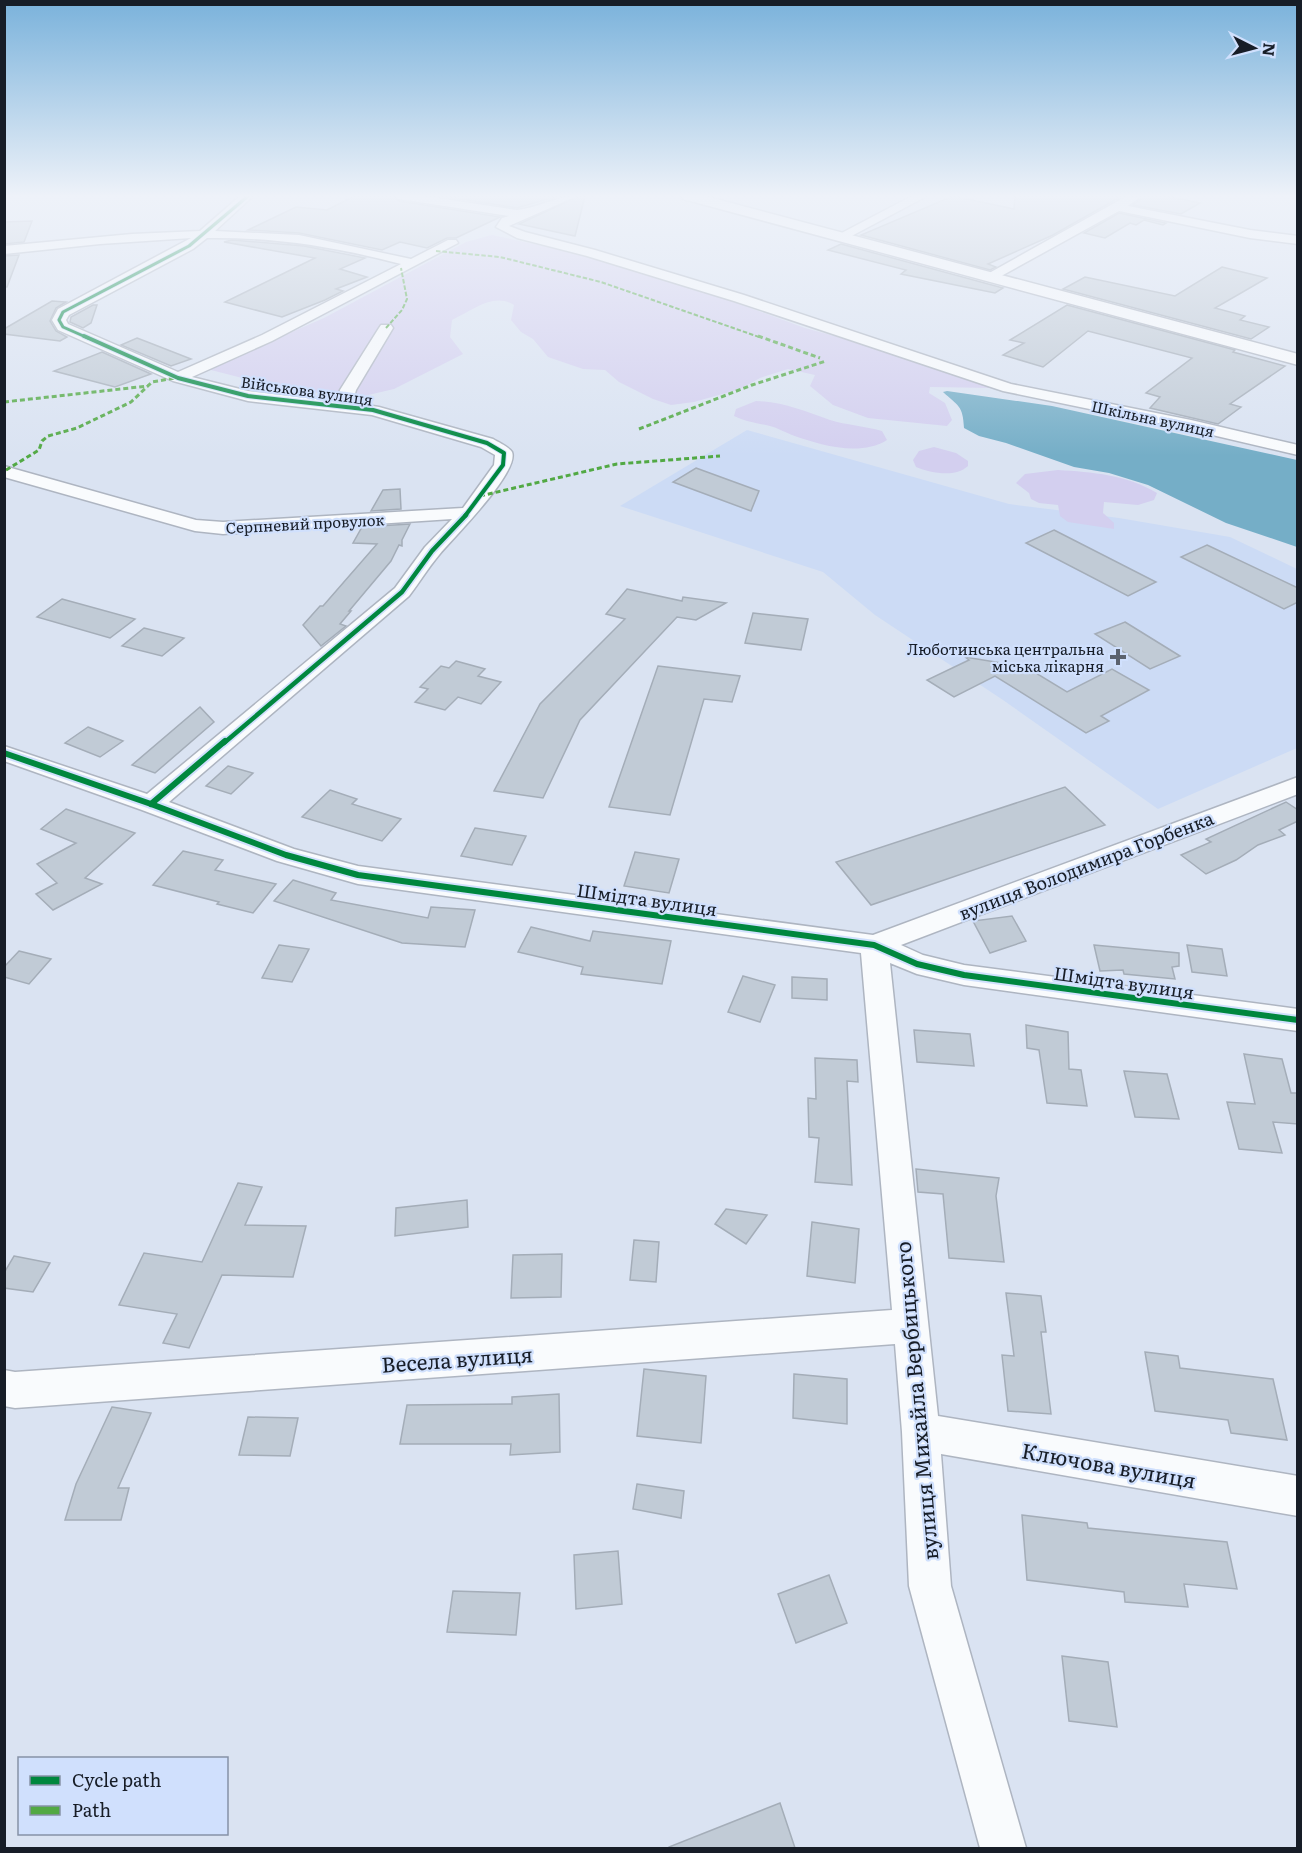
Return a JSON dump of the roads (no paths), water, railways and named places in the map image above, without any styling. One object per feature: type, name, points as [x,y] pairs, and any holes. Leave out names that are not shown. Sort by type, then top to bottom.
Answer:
[{"type":"street","name":"Військова вулиця","points":[[119,282],[63,312],[59,320],[63,327],[178,378],[248,396],[354,406],[487,442],[504,453],[503,465],[468,513],[432,551],[402,592],[151,804]]},
{"type":"street","points":[[178,378],[267,338],[373,282]]},
{"type":"street","name":"Шкільна вулиця","points":[[688,282],[1008,388],[1191,425],[1298,450]]},
{"type":"street","points":[[1010,282],[1296,358]]},
{"type":"street","points":[[354,406],[346,398],[348,390],[386,328]]},
{"type":"street","name":"Серпневий провулок","points":[[5,471],[195,525],[223,528],[468,513]]},
{"type":"street","name":"Шмідта вулиця","points":[[4,753],[151,804],[286,855],[358,875],[874,945],[917,964],[964,975],[1298,1020]]},
{"type":"street","name":"вулиця Володимира Горбенка","points":[[874,945],[1298,785]]},
{"type":"street","name":"вулиця Михайла Вербицького","points":[[874,945],[921,1432],[930,1587],[1003,1848]]},
{"type":"street","name":"Весела вулиця","points":[[8,1395],[910,1326]]},
{"type":"street","name":"Ключова вулиця","points":[[921,1432],[1298,1496]]},
{"type":"place","name":"Люботинська центральна міська лікарня","points":[[1118,657]]}]
